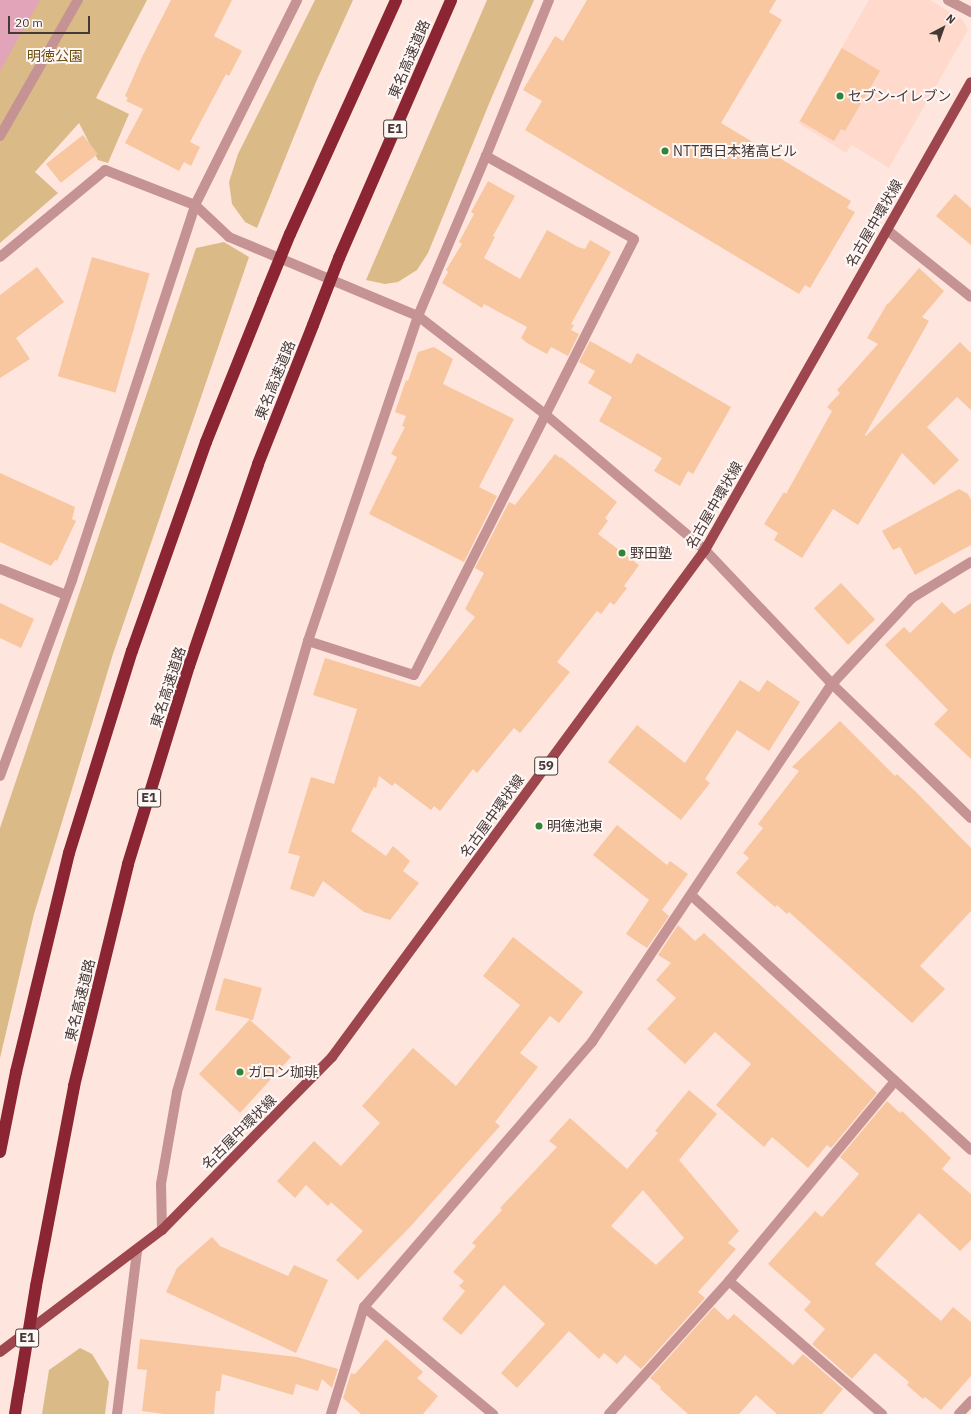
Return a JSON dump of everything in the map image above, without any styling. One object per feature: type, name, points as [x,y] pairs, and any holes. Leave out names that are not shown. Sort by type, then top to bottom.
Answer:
[{"type":"highway","points":[[0,1152],[16,1072],[69,853],[145,614],[206,442],[263,300],[290,234],[396,0]]},
{"type":"highway","name":"東名高速道路","points":[[15,1414],[36,1286],[74,1086],[128,864],[189,666],[255,472],[339,258],[451,0]]},
{"type":"main road","name":"名古屋中環状線","points":[[0,1352],[162,1230],[332,1057],[705,550],[971,82]]},
{"type":"street","points":[[0,136],[78,0]]},
{"type":"street","points":[[0,776],[66,595],[195,205],[297,0]]},
{"type":"street","points":[[162,1230],[161,1184],[177,1092],[308,641],[418,316],[486,156],[549,0]]},
{"type":"street","points":[[948,0],[971,12]]},
{"type":"street","points":[[308,641],[414,675],[634,239],[486,156]]},
{"type":"street","points":[[0,257],[105,170],[195,205],[229,237],[418,316],[546,415],[705,550],[832,684],[971,818]]},
{"type":"street","points":[[886,230],[971,297]]},
{"type":"street","points":[[331,1414],[364,1307],[592,1042],[692,896],[832,684],[912,598],[971,562]]},
{"type":"street","points":[[0,569],[66,595]]},
{"type":"street","points":[[692,896],[971,1150]]},
{"type":"street","points":[[609,1414],[729,1281],[895,1081]]},
{"type":"street","points":[[117,1414],[137,1250]]},
{"type":"street","points":[[729,1281],[882,1414]]},
{"type":"street","points":[[364,1307],[493,1414]]},
{"type":"street","points":[[959,1414],[971,1401]]},
{"type":"shaded area","points":[[0,0],[40,0],[0,71]]},
{"type":"shaded area","points":[[869,0],[930,0],[963,20],[968,30],[889,168],[852,145],[846,153],[798,123]]},
{"type":"green space","name":"明徳公園","points":[[0,0],[147,0],[96,98],[129,114],[108,163],[98,160],[79,123],[35,172],[58,193],[0,243]]},
{"type":"green space","points":[[315,0],[353,0],[316,82],[257,228],[245,222],[232,204],[229,182],[238,154]]},
{"type":"green space","points":[[487,0],[534,0],[491,99],[428,253],[417,270],[398,282],[385,284],[366,280]]},
{"type":"green space","points":[[224,242],[249,257],[113,654],[34,914],[0,1058],[0,828],[196,248]]},
{"type":"green space","points":[[80,1348],[92,1354],[109,1382],[105,1414],[42,1414],[49,1370]]},
{"type":"building","points":[[171,0],[232,0],[214,36],[242,51],[229,76],[226,74],[190,142],[200,147],[191,166],[184,162],[179,171],[125,143],[143,109],[126,101],[128,98],[125,96],[142,57]]},
{"type":"building","name":"NTT西日本猪高ビル","points":[[587,0],[776,0],[769,12],[782,20],[721,123],[851,201],[847,208],[855,212],[810,288],[805,285],[799,294],[525,130],[542,101],[523,90],[555,36],[563,41]]},
{"type":"building","name":"セブン-イレブン","points":[[842,48],[880,71],[845,131],[841,129],[834,141],[800,121]]},
{"type":"building","points":[[83,135],[98,154],[61,183],[46,164]]},
{"type":"building","points":[[488,181],[515,196],[493,236],[495,237],[484,258],[520,279],[547,230],[578,247],[585,249],[590,240],[611,252],[571,324],[574,325],[571,330],[579,334],[568,356],[551,347],[547,354],[527,343],[521,338],[527,327],[484,304],[482,308],[442,283],[448,272],[446,270],[462,244],[459,242],[474,214],[471,212]]},
{"type":"building","points":[[955,194],[971,208],[971,245],[936,216]]},
{"type":"building","points":[[92,257],[150,274],[115,393],[58,376]]},
{"type":"building","points":[[37,267],[64,302],[16,338],[30,359],[0,378],[0,295]]},
{"type":"building","points":[[919,268],[944,291],[922,317],[929,321],[865,435],[866,436],[960,342],[971,353],[971,410],[957,397],[927,427],[959,460],[934,485],[902,453],[858,525],[833,509],[802,558],[774,540],[778,533],[764,524],[784,492],[786,494],[832,411],[827,407],[840,393],[837,390],[878,344],[867,338],[887,304]]},
{"type":"building","points":[[590,341],[631,364],[637,353],[731,407],[693,474],[688,471],[680,486],[654,471],[662,458],[599,421],[612,397],[588,383],[595,371],[579,362]]},
{"type":"building","points":[[434,347],[453,359],[443,384],[514,419],[479,487],[497,496],[464,562],[369,514],[397,457],[391,454],[405,427],[402,426],[406,416],[395,412],[406,380],[408,381],[418,352]]},
{"type":"building","points":[[555,454],[560,458],[561,457],[617,502],[605,518],[608,521],[598,534],[639,565],[624,586],[627,588],[614,605],[610,602],[601,614],[597,611],[557,662],[570,672],[520,733],[514,728],[477,773],[473,769],[440,811],[434,806],[431,810],[395,783],[392,786],[379,776],[376,788],[374,787],[351,831],[386,856],[393,846],[410,861],[403,871],[419,883],[390,920],[364,912],[323,881],[314,897],[290,889],[300,856],[288,853],[311,777],[334,784],[357,709],[313,695],[325,658],[420,687],[475,617],[465,609],[484,573],[475,568],[509,502],[515,505]]},
{"type":"building","points":[[0,473],[75,507],[72,519],[76,521],[57,561],[55,560],[51,566],[0,542]]},
{"type":"building","points":[[959,489],[968,494],[971,500],[971,545],[915,575],[900,547],[893,550],[882,531]]},
{"type":"building","points":[[841,583],[875,620],[848,645],[814,608]]},
{"type":"building","points":[[942,602],[954,614],[971,603],[971,759],[934,724],[948,710],[885,645],[904,627],[910,633]]},
{"type":"building","points":[[0,603],[34,619],[21,648],[0,638]]},
{"type":"building","points":[[740,680],[759,692],[767,680],[800,702],[769,751],[737,730],[705,779],[710,783],[681,820],[608,762],[637,725],[685,763]]},
{"type":"building","points":[[840,721],[895,776],[897,774],[916,792],[971,848],[971,911],[920,966],[945,989],[912,1023],[789,912],[787,914],[777,905],[775,907],[736,873],[749,858],[743,853],[763,828],[758,824],[799,771],[792,767]]},
{"type":"building","points":[[617,825],[667,865],[670,861],[688,874],[662,910],[669,916],[647,948],[626,934],[649,900],[593,855]]},
{"type":"building","points":[[678,925],[695,941],[704,933],[877,1093],[831,1148],[827,1145],[808,1168],[772,1137],[764,1147],[716,1105],[751,1064],[715,1032],[685,1064],[647,1029],[676,998],[656,980],[671,963],[658,955]]},
{"type":"building","points":[[513,937],[583,992],[559,1023],[550,1016],[520,1053],[538,1067],[495,1122],[500,1126],[410,1227],[358,1280],[336,1260],[363,1231],[331,1202],[328,1206],[306,1185],[295,1198],[277,1181],[314,1141],[341,1166],[380,1123],[362,1106],[413,1048],[456,1086],[520,1005],[483,976]]},
{"type":"building","points":[[224,978],[262,988],[253,1020],[250,1020],[291,1057],[240,1113],[199,1074],[250,1019],[215,1010]]},
{"type":"building","points":[[689,1090],[717,1114],[679,1160],[739,1231],[728,1243],[736,1249],[698,1292],[705,1298],[641,1369],[625,1355],[617,1364],[604,1353],[599,1359],[569,1331],[517,1388],[501,1373],[545,1324],[504,1285],[461,1335],[442,1319],[465,1291],[459,1286],[464,1281],[453,1272],[476,1246],[472,1243],[502,1210],[500,1208],[557,1147],[549,1141],[570,1118],[627,1169],[658,1133],[655,1131]],"holes":[[[643,1190],[684,1238],[656,1265],[611,1226]]]},
{"type":"building","points":[[887,1101],[900,1113],[902,1111],[951,1158],[942,1169],[971,1194],[971,1240],[960,1251],[919,1213],[875,1264],[941,1321],[953,1307],[971,1322],[971,1376],[941,1410],[925,1397],[923,1399],[907,1385],[909,1382],[875,1353],[852,1379],[812,1344],[825,1329],[804,1310],[811,1302],[768,1264],[815,1211],[822,1217],[859,1174],[840,1157]]},
{"type":"building","points":[[212,1237],[220,1246],[288,1276],[294,1265],[328,1280],[296,1353],[166,1292],[177,1268]]},
{"type":"building","points":[[714,1307],[728,1320],[734,1314],[793,1365],[803,1354],[843,1389],[822,1414],[777,1414],[756,1395],[739,1414],[688,1414],[650,1378]]},
{"type":"building","points":[[140,1339],[297,1357],[338,1369],[332,1388],[322,1379],[318,1391],[296,1384],[293,1395],[222,1374],[220,1391],[216,1391],[214,1414],[164,1414],[142,1411],[147,1370],[137,1369]]},
{"type":"building","points":[[386,1339],[423,1372],[417,1378],[438,1396],[423,1414],[361,1414],[343,1398],[351,1373],[355,1374]]},
{"type":"place","name":"セブン-イレブン","points":[[840,96]]},
{"type":"place","name":"NTT西日本猪高ビル","points":[[665,151]]},
{"type":"place","name":"野田塾","points":[[622,553]]},
{"type":"place","name":"明徳池東","points":[[539,826]]},
{"type":"place","name":"ガロン珈琲","points":[[240,1072]]}]
